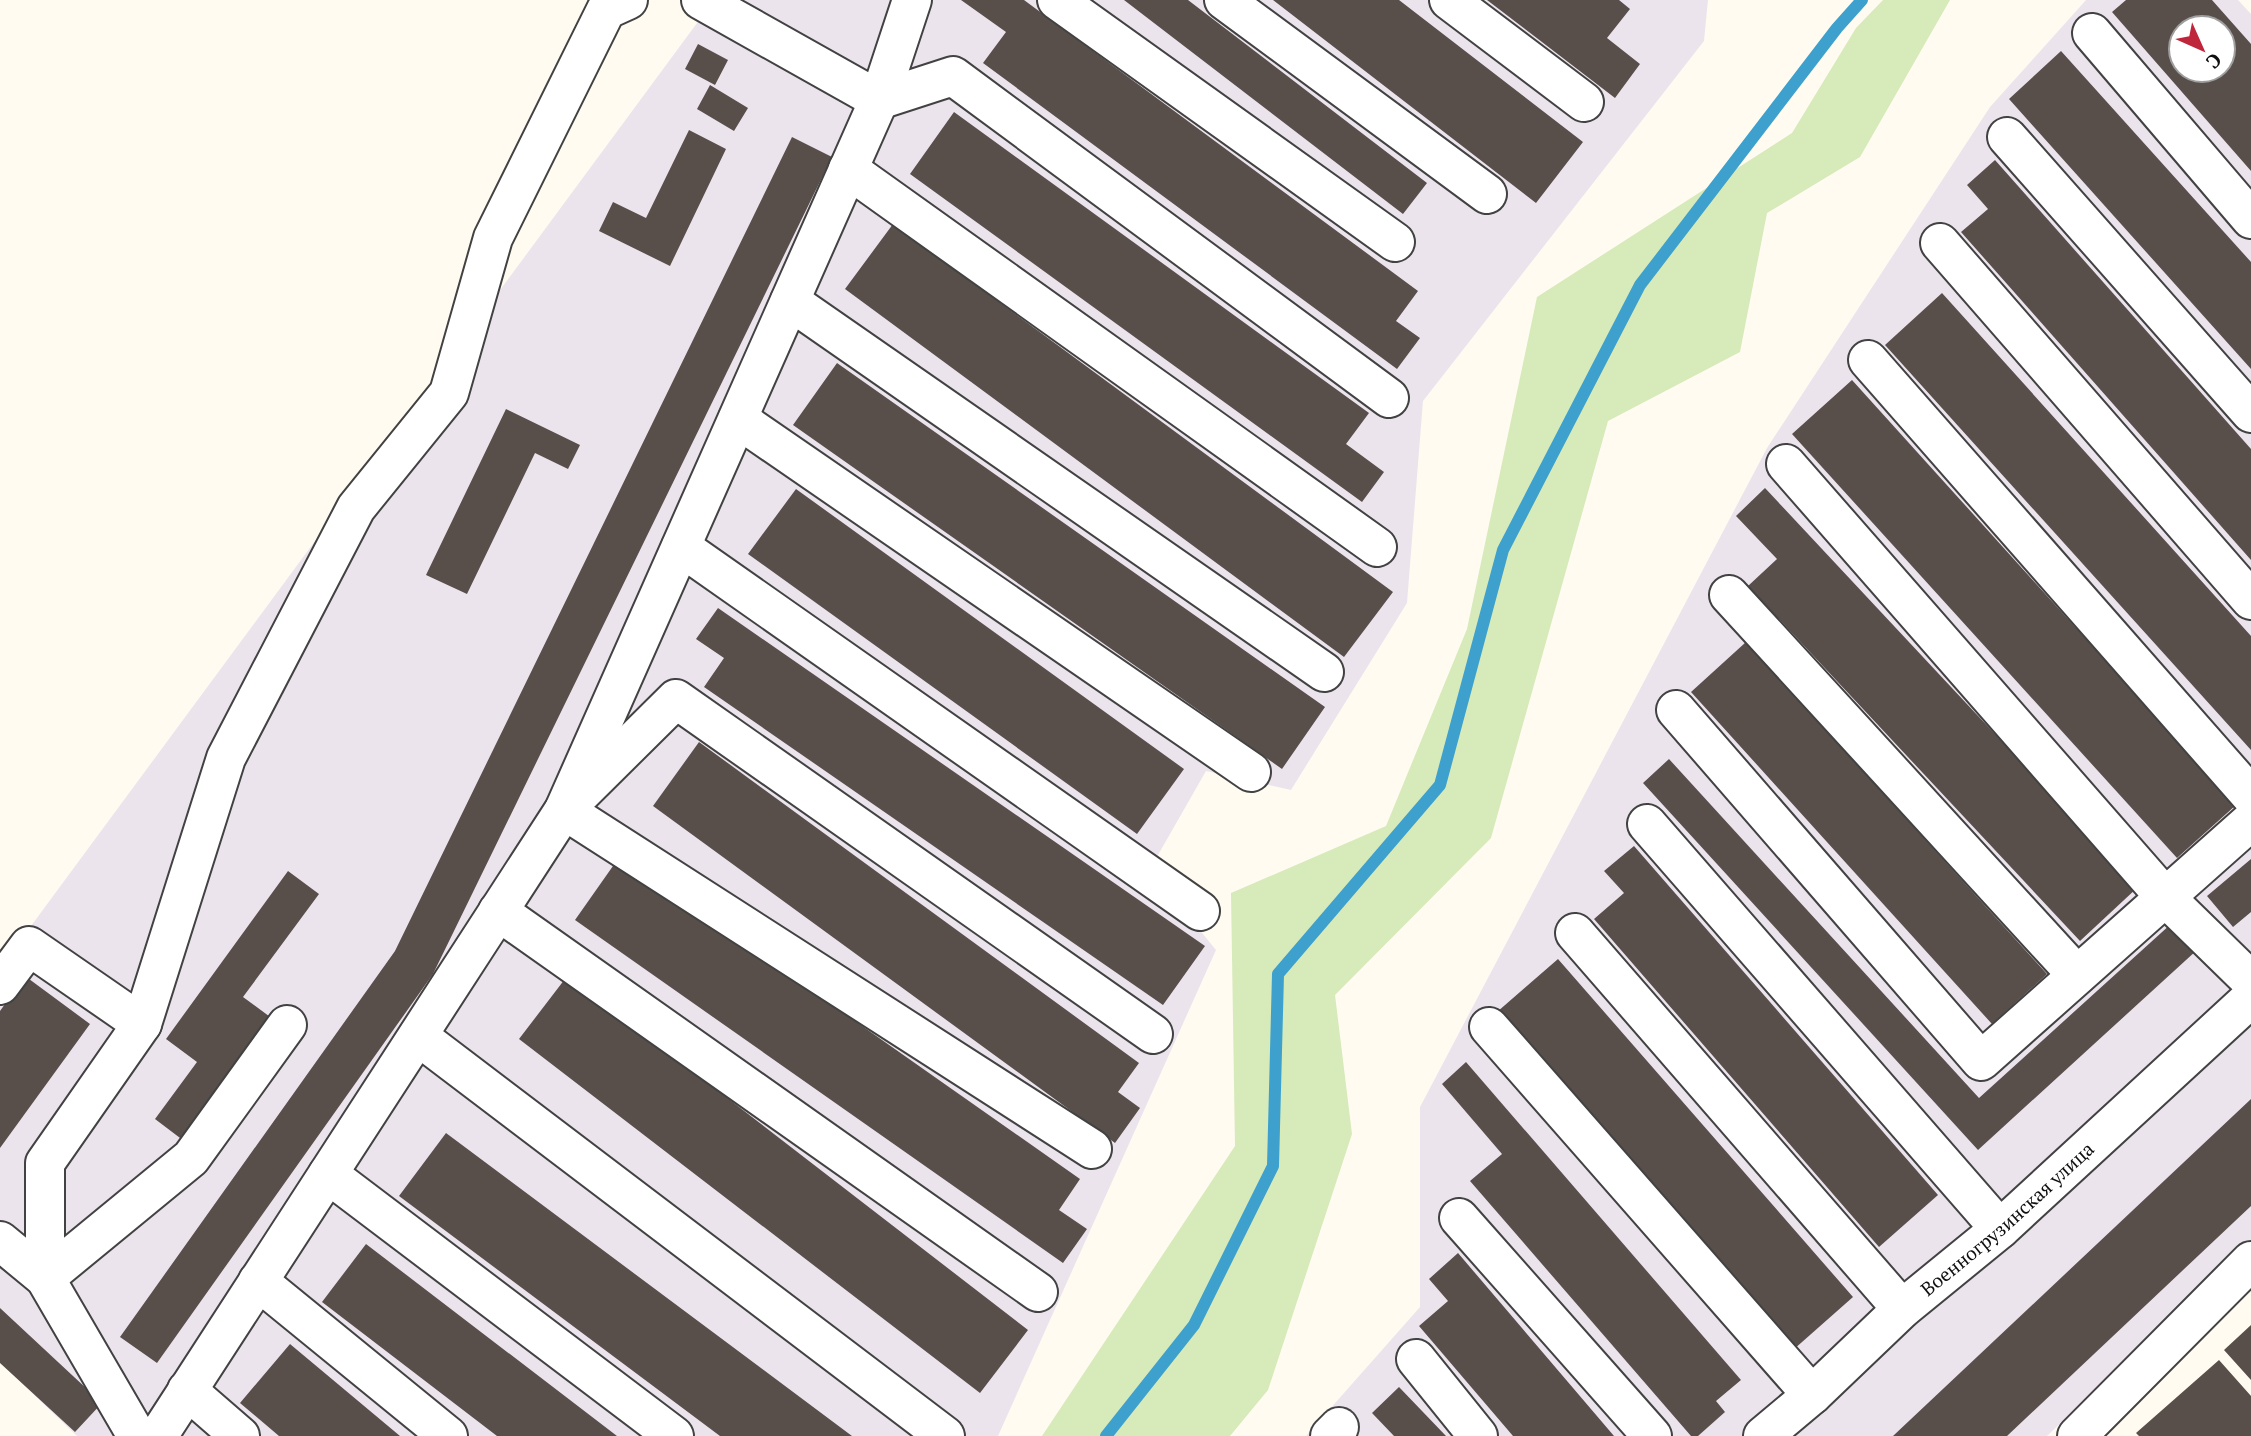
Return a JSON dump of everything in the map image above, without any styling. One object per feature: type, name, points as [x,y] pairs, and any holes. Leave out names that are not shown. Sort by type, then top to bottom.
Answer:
[{"type":"street","points":[[46,1278],[45,1163],[142,1024],[226,758],[356,508],[449,393],[493,238],[606,10],[628,0]]},
{"type":"street","points":[[701,0],[879,100],[953,76],[1389,398]]},
{"type":"street","points":[[158,1436],[564,810],[879,100],[912,0]]},
{"type":"street","points":[[1058,0],[1395,242]]},
{"type":"street","points":[[1224,0],[1487,194]]},
{"type":"street","points":[[1449,0],[1584,102]]},
{"type":"street","points":[[2092,33],[2251,219]]},
{"type":"street","points":[[2007,136],[2251,413]]},
{"type":"street","points":[[848,169],[1377,547]]},
{"type":"street","points":[[1940,243],[2251,600]]},
{"type":"street","points":[[790,301],[1324,672]]},
{"type":"street","points":[[1868,360],[2251,796]]},
{"type":"street","points":[[738,419],[1251,772]]},
{"type":"street","points":[[1786,464],[2165,897],[2251,981]]},
{"type":"street","points":[[681,547],[1200,911]]},
{"type":"street","points":[[1729,595],[2077,975]]},
{"type":"street","points":[[564,810],[676,699],[1153,1034]]},
{"type":"street","points":[[1676,710],[1980,1061],[2251,821]]},
{"type":"street","points":[[564,810],[1092,1149]]},
{"type":"street","points":[[1647,824],[2000,1229]]},
{"type":"street","points":[[498,911],[1038,1292]]},
{"type":"street","points":[[1575,933],[1902,1309]]},
{"type":"street","points":[[0,985],[29,946],[142,1024]]},
{"type":"street","name":"Военногрузинская улица","points":[[1763,1436],[1812,1395],[1902,1309],[2000,1229],[2251,998]]},
{"type":"street","points":[[46,1278],[191,1158],[287,1025]]},
{"type":"street","points":[[1489,1027],[1812,1395]]},
{"type":"street","points":[[418,1036],[945,1436]]},
{"type":"street","points":[[328,1174],[674,1436]]},
{"type":"street","points":[[1459,1218],[1652,1436]]},
{"type":"street","points":[[0,1241],[46,1278],[137,1436]]},
{"type":"street","points":[[2077,1436],[2251,1261]]},
{"type":"street","points":[[258,1282],[448,1436]]},
{"type":"street","points":[[1416,1359],[1478,1436]]},
{"type":"street","points":[[187,1391],[240,1436]]},
{"type":"shaded area","points":[[714,0],[1708,0],[1704,41],[1423,401],[1407,603],[1291,790],[1206,771],[1150,869],[1216,950],[998,1436],[77,1436],[0,1362],[0,968]]},
{"type":"shaded area","points":[[2086,0],[2238,0],[2251,14],[2251,1240],[2047,1436],[1306,1436],[1420,1307],[1420,1107],[1767,448],[1990,107]]},
{"type":"green space","points":[[1883,0],[1950,0],[1860,157],[1767,213],[1740,352],[1608,421],[1491,838],[1335,995],[1352,1134],[1268,1390],[1230,1436],[1042,1436],[1235,1146],[1231,893],[1386,826],[1467,629],[1537,297],[1792,133],[1856,28]]},
{"type":"building","points":[[961,0],[1024,0],[1418,291],[1396,321],[1420,338],[1397,369],[983,63],[1006,32]]},
{"type":"building","points":[[1124,0],[1188,0],[1427,183],[1403,214]]},
{"type":"building","points":[[1273,0],[1399,0],[1583,142],[1536,203]]},
{"type":"building","points":[[1487,0],[1619,0],[1630,9],[1607,38],[1640,64],[1615,98]]},
{"type":"building","points":[[2126,0],[2212,0],[2224,14],[2167,14],[2167,75],[2112,12]]},
{"type":"building","points":[[2237,28],[2251,44],[2251,171],[2175,84],[2237,84]]},
{"type":"building","points":[[698,44],[728,60],[715,85],[685,69]]},
{"type":"building","points":[[2061,51],[2251,262],[2251,369],[2009,99]]},
{"type":"building","points":[[710,85],[748,108],[734,131],[697,109]]},
{"type":"building","points":[[954,112],[1369,413],[1346,444],[1384,472],[1362,502],[910,174]]},
{"type":"building","points":[[689,130],[726,149],[670,266],[599,231],[613,202],[646,218]]},
{"type":"building","points":[[792,137],[832,157],[433,974],[157,1363],[120,1337],[395,951]]},
{"type":"building","points":[[1995,160],[2251,449],[2251,560],[1961,232],[1988,209],[1967,185]]},
{"type":"building","points":[[893,224],[1393,592],[1344,657],[845,289]]},
{"type":"building","points":[[1942,293],[2251,636],[2251,750],[1885,345]]},
{"type":"building","points":[[837,363],[1325,707],[1282,769],[793,425]]},
{"type":"building","points":[[1852,380],[2236,805],[2177,858],[1792,434]]},
{"type":"building","points":[[506,409],[580,445],[568,469],[535,453],[467,594],[426,575]]},
{"type":"building","points":[[1765,488],[2138,887],[2080,941],[1748,586],[1777,559],[1736,516]]},
{"type":"building","points":[[796,489],[1184,769],[1137,834],[748,554]]},
{"type":"building","points":[[718,608],[1205,946],[1163,1005],[704,687],[724,658],[696,639]]},
{"type":"building","points":[[1746,642],[2047,974],[1992,1024],[1691,692]]},
{"type":"building","points":[[699,742],[1139,1063],[1118,1092],[1140,1108],[1115,1143],[653,806]]},
{"type":"building","points":[[1669,759],[1979,1098],[2172,923],[2197,950],[1978,1150],[1643,783]]},
{"type":"building","points":[[1634,846],[1938,1195],[1879,1247],[1594,919],[1624,893],[1604,871]]},
{"type":"building","points":[[620,856],[1080,1179],[1059,1210],[1087,1229],[1063,1263],[575,920]]},
{"type":"building","points":[[2251,859],[2251,912],[2233,927],[2207,896]]},
{"type":"building","points":[[288,871],[319,894],[243,997],[277,1022],[188,1144],[155,1119],[197,1062],[166,1039]]},
{"type":"building","points":[[1558,959],[1853,1297],[1793,1350],[1497,1012]]},
{"type":"building","points":[[568,975],[1028,1330],[980,1393],[519,1039]]},
{"type":"building","points":[[25,976],[90,1024],[0,1148],[0,1011]]},
{"type":"building","points":[[1466,1062],[1741,1380],[1716,1401],[1725,1412],[1698,1436],[1691,1436],[1470,1181],[1502,1154],[1442,1084]]},
{"type":"building","points":[[2251,1099],[2251,1206],[2007,1436],[1893,1436]]},
{"type":"building","points":[[446,1133],[852,1436],[720,1436],[399,1196]]},
{"type":"building","points":[[366,1244],[617,1436],[497,1436],[322,1302]]},
{"type":"building","points":[[1458,1253],[1614,1436],[1513,1436],[1419,1326],[1448,1301],[1429,1279]]},
{"type":"building","points":[[0,1308],[102,1403],[75,1432],[0,1363]]},
{"type":"building","points":[[2251,1325],[2251,1380],[2224,1350]]},
{"type":"building","points":[[290,1344],[400,1436],[279,1436],[240,1403]]},
{"type":"building","points":[[2219,1360],[2251,1396],[2251,1436],[2139,1436],[2136,1433]]},
{"type":"building","points":[[1399,1387],[1446,1436],[1394,1436],[1372,1413]]},
{"type":"waterway","points":[[1106,1436],[1194,1325],[1273,1166],[1278,974],[1440,785],[1503,550],[1640,285],[1837,28],[1862,0]]}]
